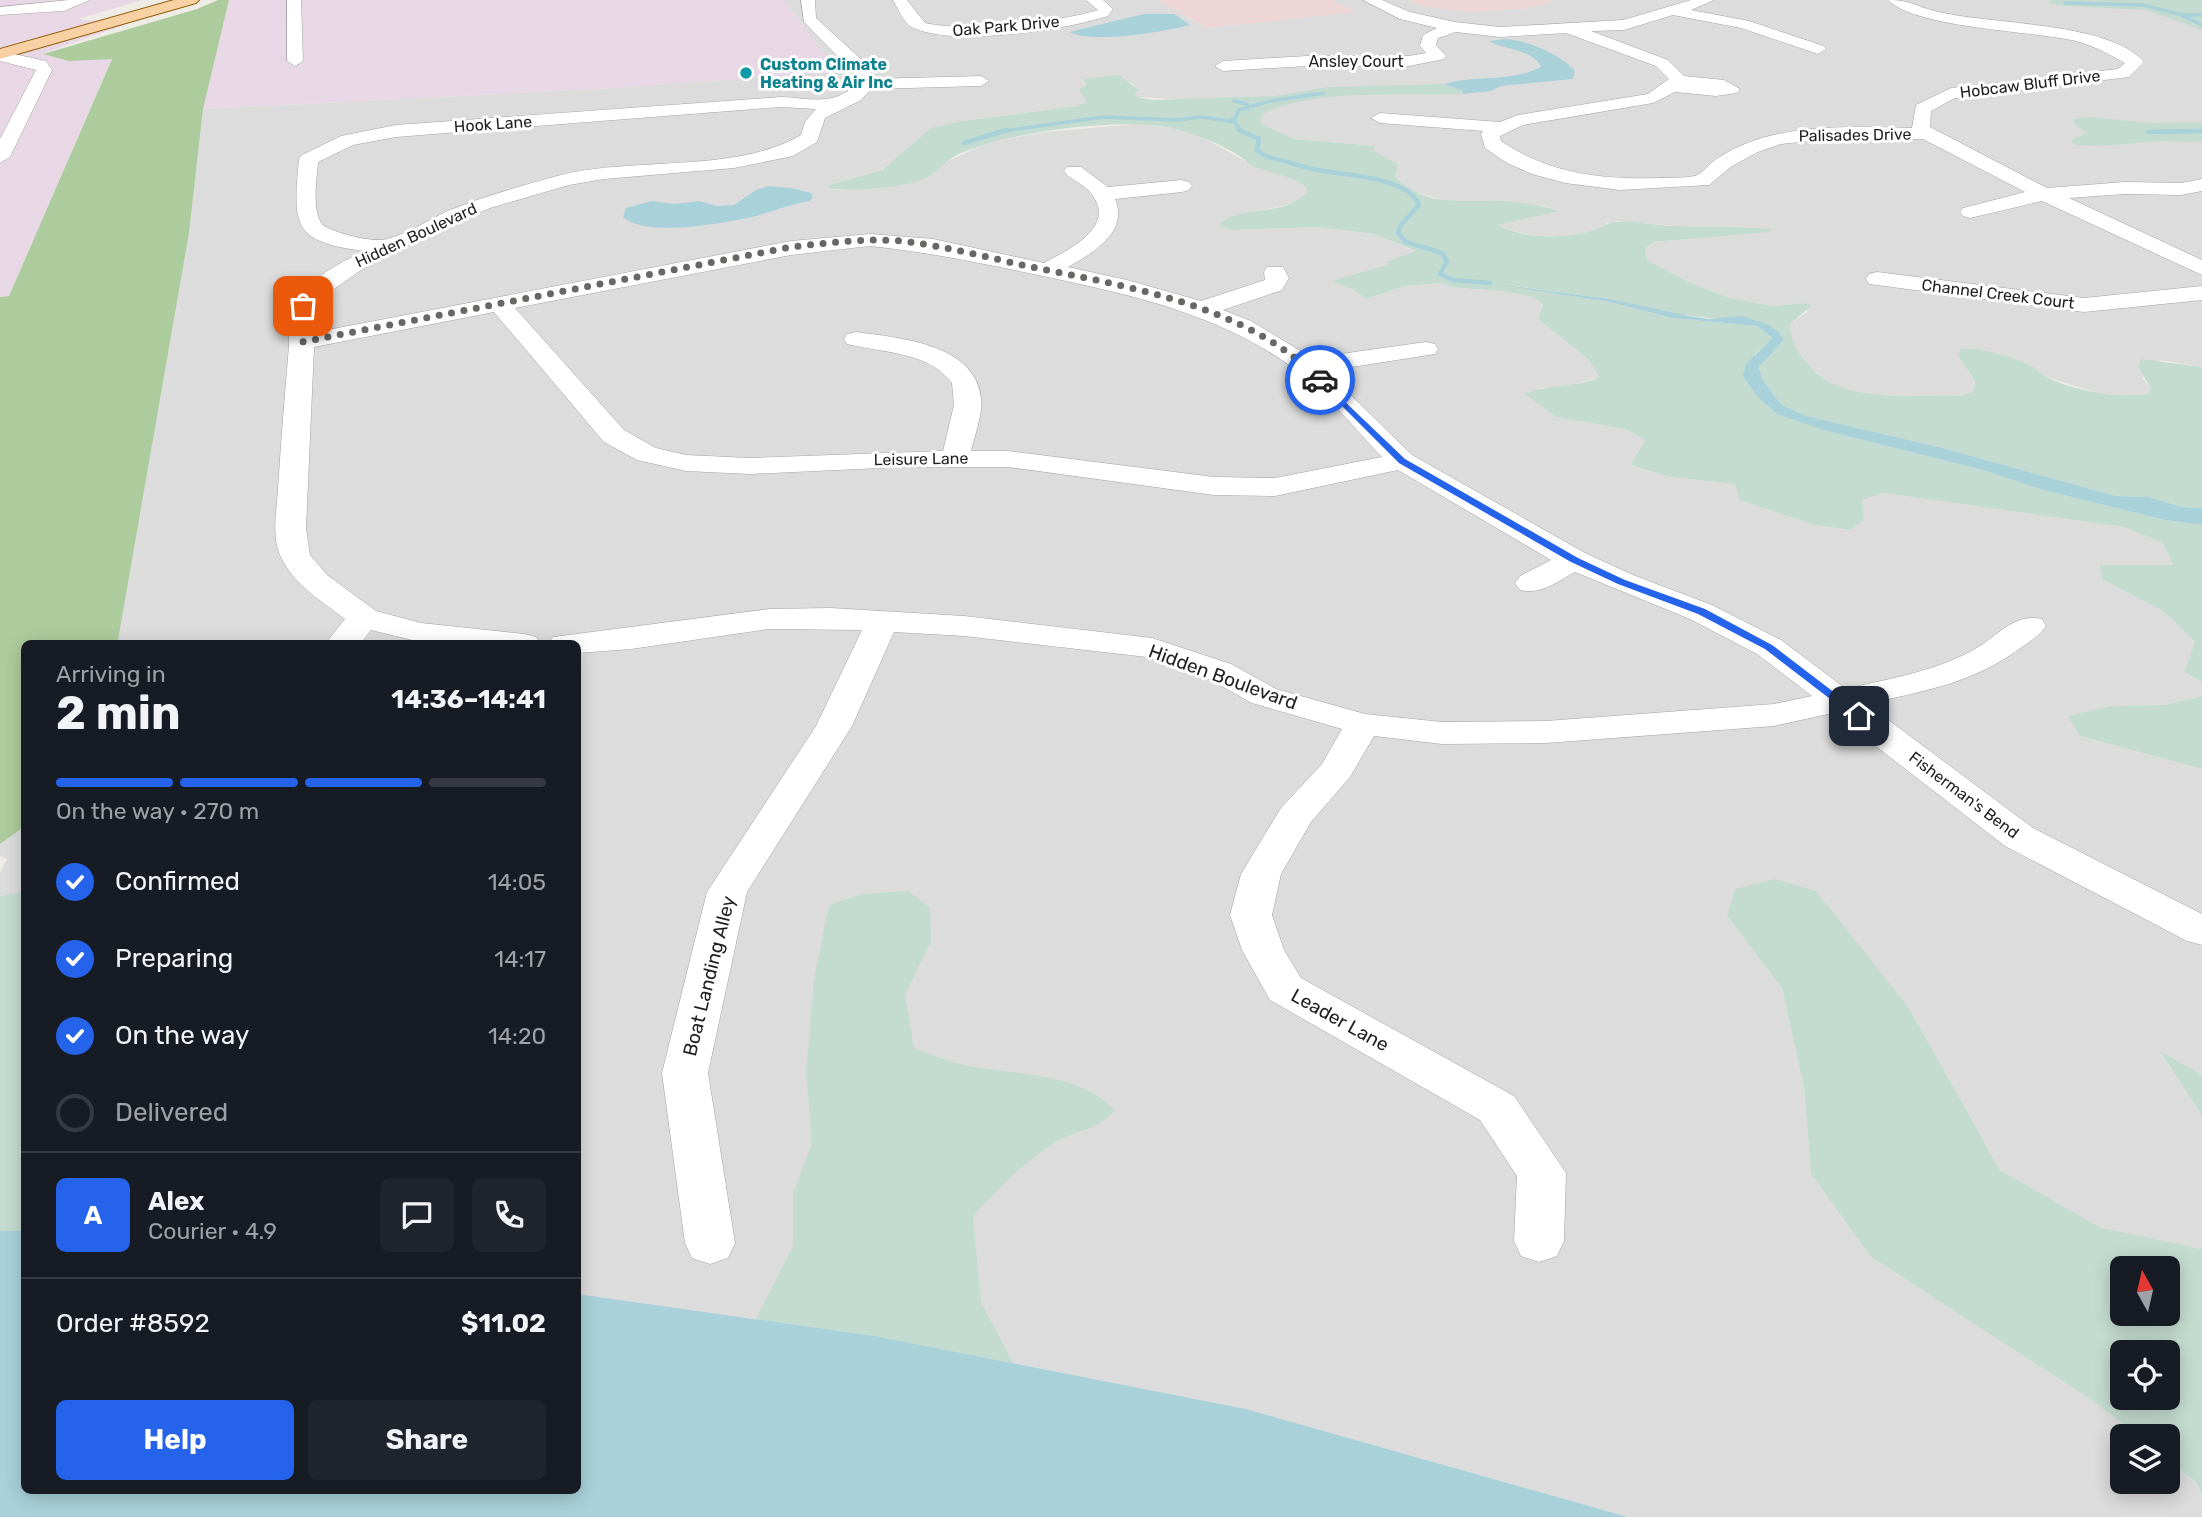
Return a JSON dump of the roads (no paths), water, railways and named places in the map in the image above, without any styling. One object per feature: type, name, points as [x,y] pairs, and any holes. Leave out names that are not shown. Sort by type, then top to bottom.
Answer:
[{"type":"main road","points":[[0,53],[168,0]]},
{"type":"main road","points":[[0,53],[191,0]]},
{"type":"street","points":[[0,11],[64,7],[83,0]]},
{"type":"street","points":[[294,0],[295,61]]},
{"type":"street","points":[[808,0],[810,19],[858,66],[866,85],[981,81]]},
{"type":"street","name":"Oak Park Drive","points":[[900,0],[920,26],[958,32],[1080,19],[1103,13],[1106,9],[1093,0]]},
{"type":"street","points":[[1370,0],[1405,16],[1455,27],[1500,32],[1624,25],[1707,0]]},
{"type":"street","name":"Hobcaw Bluff Drive","points":[[1895,0],[1931,15],[2057,34],[2109,47],[2136,62],[2123,73],[1951,93],[1922,109],[1921,128],[1927,134]]},
{"type":"street","points":[[1675,11],[1744,24],[1818,49]]},
{"type":"street","points":[[2057,34],[2071,27],[2092,23]]},
{"type":"street","name":"Ansley Court","points":[[1223,66],[1307,61],[1409,61],[1438,56],[1428,46],[1431,35],[1455,27]]},
{"type":"street","points":[[1380,118],[1468,123],[1502,128],[1518,120],[1653,98],[1675,83],[1662,64],[1570,29]]},
{"type":"street","points":[[0,53],[40,64],[44,70],[0,157]]},
{"type":"street","points":[[2079,80],[2112,90]]},
{"type":"street","name":"Hidden Boulevard","points":[[486,640],[419,633],[364,618],[316,582],[295,556],[291,528],[298,373],[302,342],[299,329],[303,306],[315,292],[353,265],[483,204],[566,180],[635,169],[734,162],[786,152],[806,143],[818,115],[855,96],[866,85]]},
{"type":"street","name":"Hook Lane","points":[[389,247],[365,246],[316,231],[306,217],[307,162],[323,150],[348,141],[418,129],[630,116],[781,102],[834,105]]},
{"type":"street","name":"Palisades Drive","points":[[1502,128],[1490,134],[1492,144],[1503,154],[1533,169],[1596,182],[1648,186],[1702,181],[1713,169],[1741,151],[1777,138],[1857,133],[1927,134]]},
{"type":"street","points":[[319,133],[348,141]]},
{"type":"street","points":[[1927,134],[2044,194],[2202,268]]},
{"type":"street","points":[[1047,270],[1095,240],[1108,225],[1109,207],[1103,194],[1074,171]]},
{"type":"street","points":[[1970,212],[2044,194],[2125,188],[2181,189],[2202,185]]},
{"type":"street","points":[[1103,194],[1182,186]]},
{"type":"street","name":"Fisherman's Bend","points":[[302,342],[791,247],[840,241],[912,243],[1119,285],[1201,309],[1275,344],[1307,366],[1402,461],[1574,560],[1622,582],[1701,612],[1769,647],[2019,837],[2202,931]]},
{"type":"street","points":[[1201,309],[1274,285],[1278,278],[1275,272]]},
{"type":"street","name":"Channel Creek Court","points":[[1877,279],[2084,305],[2202,293]]},
{"type":"street","name":"Leisure Lane","points":[[500,305],[614,436],[647,454],[686,463],[750,466],[955,458],[1008,459],[1213,486],[1275,487],[1402,461]]},
{"type":"street","points":[[856,339],[911,349],[942,360],[961,375],[968,400],[955,458]]},
{"type":"street","points":[[1307,366],[1426,349]]},
{"type":"street","points":[[1531,583],[1574,560]]},
{"type":"street","points":[[345,640],[364,618]]},
{"type":"street","name":"Hidden Boulevard","points":[[581,643],[631,639],[769,619],[831,618],[1052,635],[1152,648],[1219,671],[1264,695],[1363,724],[1442,733],[1545,732],[1774,715],[1839,701],[1956,672],[1992,654],[2030,626]]},
{"type":"street","name":"Boat Landing Alley","points":[[710,1243],[685,1073],[727,892],[834,726],[882,621]]},
{"type":"street","name":"Leader Lane","points":[[1363,724],[1337,769],[1295,816],[1261,874],[1251,915],[1263,950],[1285,989],[1497,1108],[1542,1173],[1539,1241]]},
{"type":"water","points":[[1144,14],[1174,14],[1190,25],[1111,37],[1069,32]]},
{"type":"water","points":[[1504,39],[1522,42],[1552,54],[1575,71],[1573,79],[1501,86],[1491,91],[1463,94],[1463,91],[1444,84],[1517,75],[1541,67],[1525,53],[1489,41]]},
{"type":"water","points":[[769,186],[811,193],[813,197],[810,201],[752,217],[705,225],[649,227],[623,217],[626,208],[652,201],[674,204],[699,201],[717,206],[734,205],[756,190]]},
{"type":"water","points":[[1490,283],[1610,299],[1708,319],[1742,316],[1769,325],[1779,332],[1784,340],[1759,367],[1762,379],[1782,405],[1806,416],[1943,448],[2116,496],[2149,497],[2182,507],[2202,508],[2202,525],[2165,520],[2043,490],[1986,471],[1827,431],[1777,414],[1756,395],[1743,376],[1746,364],[1772,338],[1757,326],[1672,318],[1610,302]]},
{"type":"water","points":[[0,1231],[21,1231],[21,1494],[581,1494],[581,1294],[874,1336],[1246,1409],[1628,1517],[0,1517]]},
{"type":"waterway","points":[[2065,3],[2143,5],[2182,15]]},
{"type":"waterway","points":[[2182,15],[2202,15]]},
{"type":"waterway","points":[[2182,15],[2202,25]]},
{"type":"waterway","points":[[1248,107],[1270,101],[1324,93]]},
{"type":"waterway","points":[[1234,101],[1247,104],[1248,107]]},
{"type":"waterway","points":[[1228,121],[1235,118],[1239,110],[1248,107]]},
{"type":"waterway","points":[[1003,131],[1103,117],[1177,120],[1202,117],[1228,121]]},
{"type":"waterway","points":[[1228,121],[1235,122],[1240,130]]},
{"type":"waterway","points":[[1240,130],[1259,139],[1257,150],[1265,156],[1314,169],[1380,180],[1404,189],[1419,205],[1400,226],[1398,233],[1406,242],[1442,253],[1447,261],[1440,274],[1453,280],[1490,283]]},
{"type":"waterway","points":[[964,143],[1003,131]]},
{"type":"waterway","points":[[997,132],[1003,131]]},
{"type":"waterway","points":[[2148,132],[2202,131],[2168,132]]},
{"type":"place","name":"Custom Climate Heating & Air Inc","points":[[746,73]]}]
